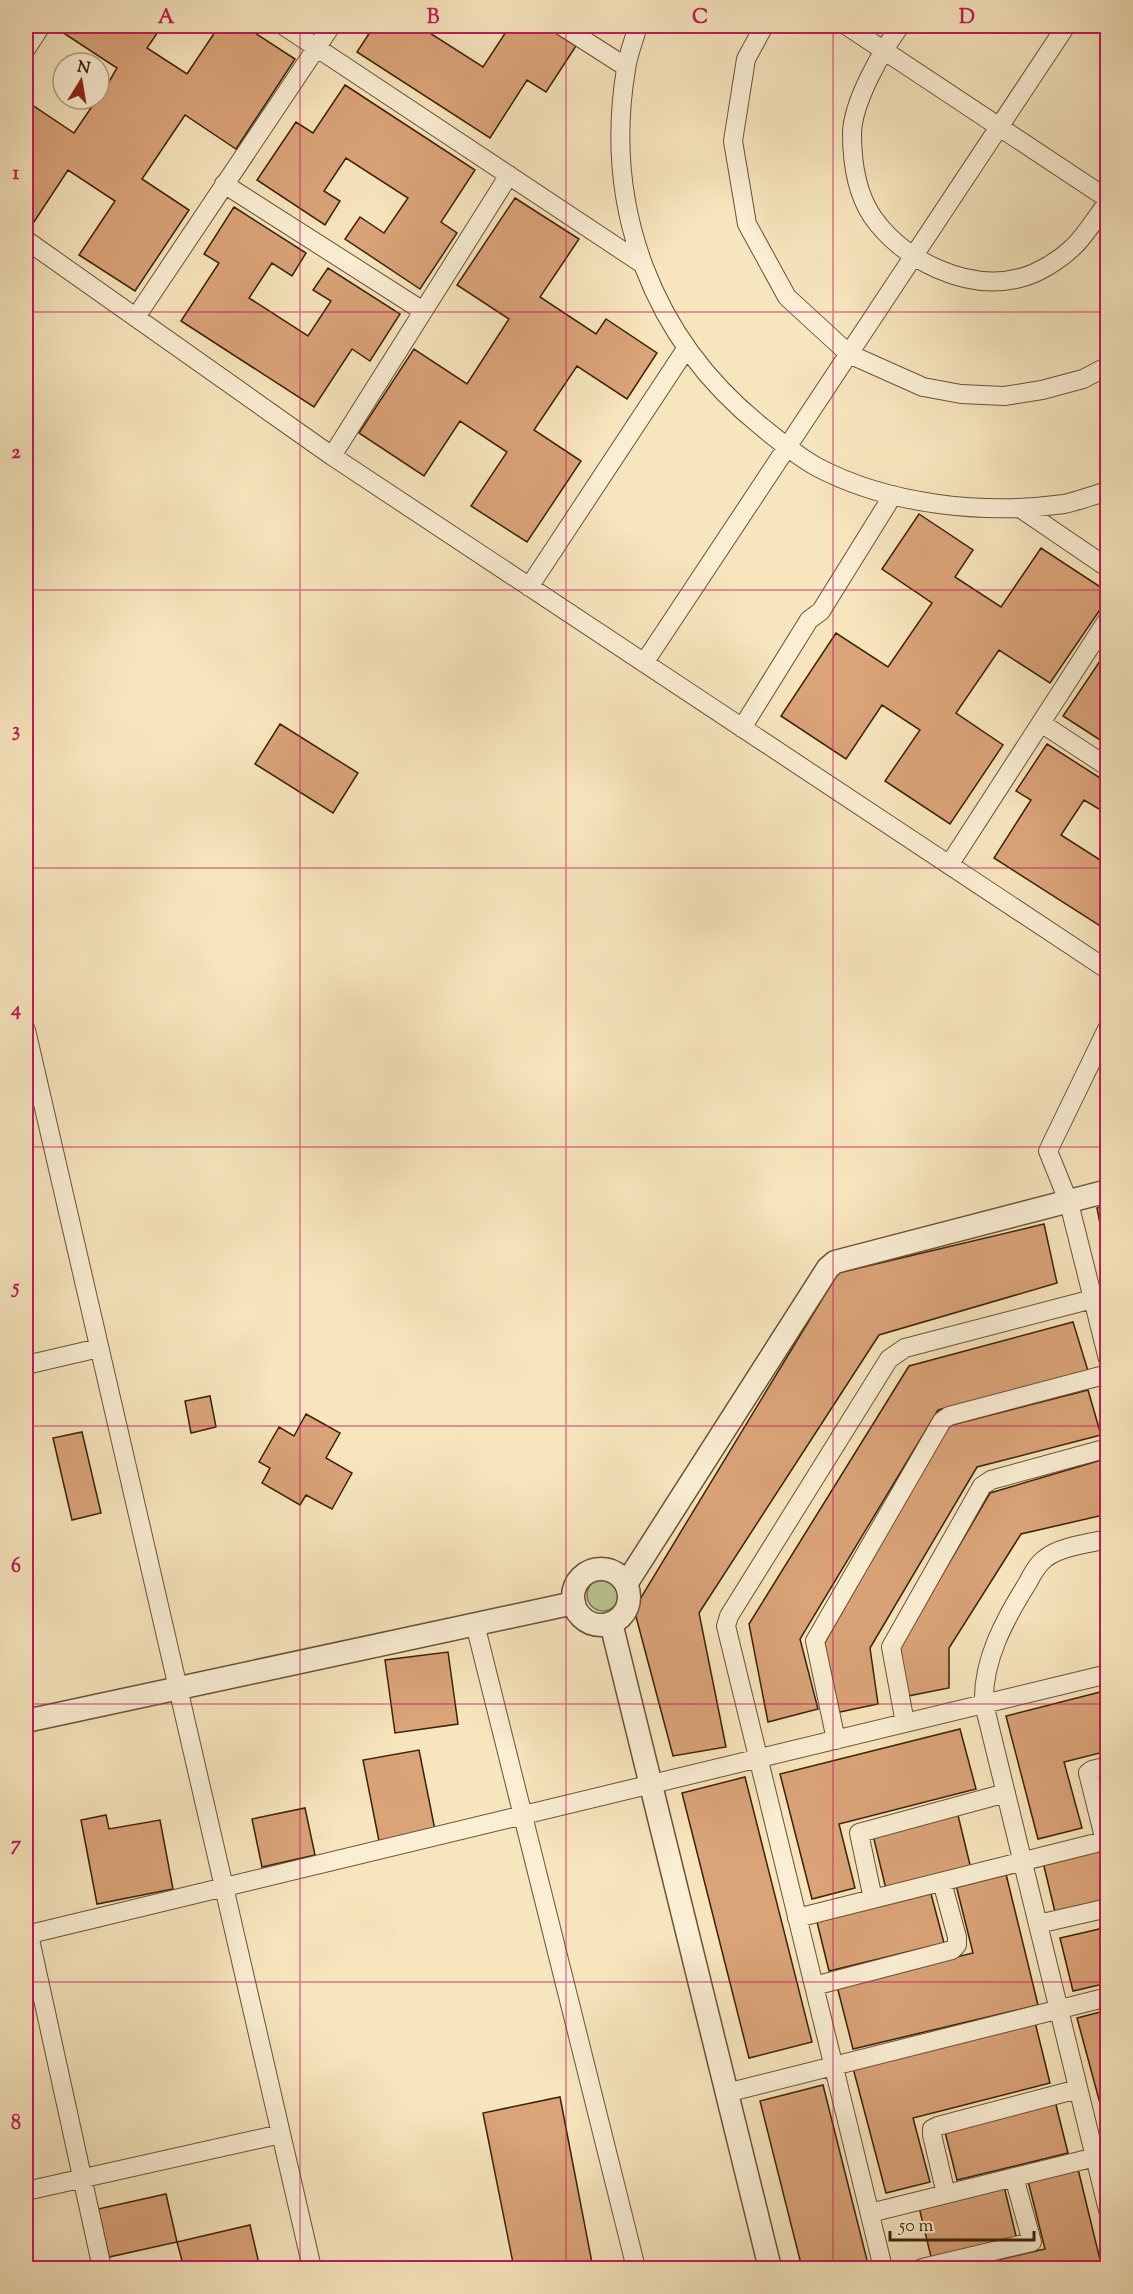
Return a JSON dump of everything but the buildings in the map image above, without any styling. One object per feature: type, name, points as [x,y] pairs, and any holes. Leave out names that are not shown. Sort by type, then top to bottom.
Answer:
[{"type":"street","points":[[26,49],[41,26]]},
{"type":"street","points":[[284,26],[641,263]]},
{"type":"street","points":[[136,317],[330,26]]},
{"type":"street","points":[[562,26],[626,67]]},
{"type":"street","points":[[638,26],[626,67],[619,133],[624,199],[641,263],[661,308],[686,349],[732,403],[787,447],[817,467],[894,495],[939,505],[1020,508],[1067,503],[1107,491]]},
{"type":"street","points":[[764,26],[746,59],[733,141],[747,224],[787,297],[849,354],[923,387],[961,394],[1004,396],[1042,390],[1083,379],[1107,366]]},
{"type":"street","points":[[847,26],[883,50],[999,127],[1107,201],[1072,249],[1020,278],[993,282],[965,278],[936,268],[887,235],[872,215],[859,188],[853,161],[852,130],[861,99],[883,50],[900,26]]},
{"type":"street","points":[[644,663],[1066,26]]},
{"type":"street","points":[[332,456],[509,175]]},
{"type":"street","points":[[224,184],[423,311]]},
{"type":"street","points":[[26,240],[332,456],[1107,970]]},
{"type":"street","points":[[529,587],[686,349]]},
{"type":"street","points":[[742,728],[809,620],[821,611],[894,495]]},
{"type":"street","points":[[1020,508],[1107,568]]},
{"type":"street","points":[[949,865],[1107,619]]},
{"type":"street","points":[[1041,723],[1107,767]]},
{"type":"street","points":[[1107,1028],[1048,1151],[1069,1203],[1100,1297],[1107,1359]]},
{"type":"street","points":[[26,1030],[312,2268]]},
{"type":"street","points":[[626,1584],[828,1268],[835,1262],[1069,1203],[1107,1191]]},
{"type":"street","points":[[883,2268],[726,1626],[729,1616],[889,1359],[905,1348],[1100,1297]]},
{"type":"street","points":[[26,1365],[99,1348]]},
{"type":"street","points":[[836,1740],[815,1641],[942,1421],[949,1416],[1107,1374]]},
{"type":"street","points":[[905,1723],[890,1653],[891,1647],[982,1486],[991,1480],[1107,1448]]},
{"type":"street","points":[[1107,1539],[1047,1556],[1039,1564],[1004,1622],[985,1676],[984,1704],[1078,2089],[1101,2156],[1107,2210]]},
{"type":"street","points":[[591,1570],[611,1571],[620,1576],[626,1584],[629,1593],[628,1602],[619,1618],[611,1623],[601,1624],[584,1618],[574,1603],[573,1593],[576,1584],[591,1570]]},
{"type":"street","points":[[26,1721],[574,1603]]},
{"type":"street","points":[[611,1623],[770,2268]]},
{"type":"street","points":[[476,1624],[636,2268]]},
{"type":"street","points":[[102,2268],[27,1935],[1107,1674]]},
{"type":"street","points":[[797,1918],[1106,1841],[1088,1773],[1107,1766]]},
{"type":"street","points":[[873,1899],[859,1833],[1006,1793]]},
{"type":"street","points":[[814,1986],[952,1950],[957,1945],[957,1937],[942,1882]]},
{"type":"street","points":[[1038,1924],[1107,1908]]},
{"type":"street","points":[[726,2093],[1107,1997]]},
{"type":"street","points":[[946,2194],[932,2129],[1078,2089]]},
{"type":"street","points":[[26,2191],[281,2134]]},
{"type":"street","points":[[870,2213],[1101,2156]]},
{"type":"street","points":[[922,2268],[1032,2242],[1014,2177]]},
{"type":"green space","points":[[603,1579],[614,1584],[619,1595],[614,1606],[603,1611],[592,1606],[587,1595],[592,1584]]}]
